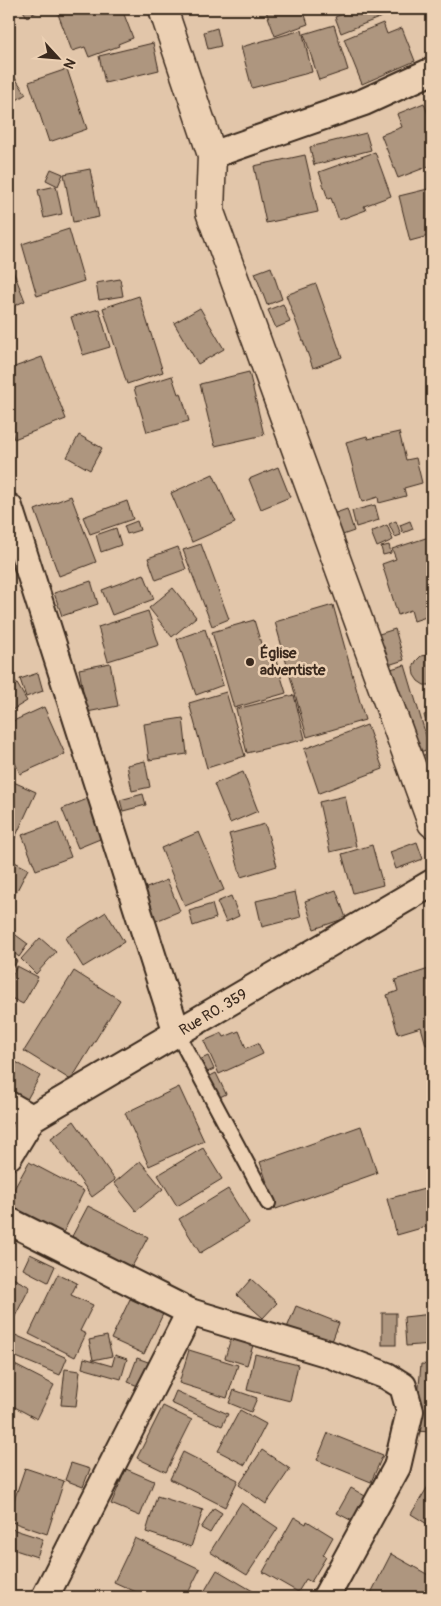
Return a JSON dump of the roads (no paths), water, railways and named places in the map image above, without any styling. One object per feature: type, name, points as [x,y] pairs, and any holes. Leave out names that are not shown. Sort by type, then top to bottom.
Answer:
[{"type":"street","points":[[163,9],[212,154],[210,212],[432,823]]},
{"type":"street","points":[[212,154],[364,102],[432,71]]},
{"type":"street","points":[[9,507],[177,1033]]},
{"type":"street","name":"Rue RO. 359","points":[[9,1156],[32,1118],[432,883]]},
{"type":"street","points":[[9,1105],[32,1118]]},
{"type":"street","points":[[9,1222],[190,1312],[326,1353],[387,1376],[403,1386],[410,1411],[397,1467],[326,1597]]},
{"type":"street","points":[[45,1597],[190,1312]]},
{"type":"lane","points":[[177,1033],[268,1203]]},
{"type":"place","name":"Église adventiste","points":[[250,662]]}]
